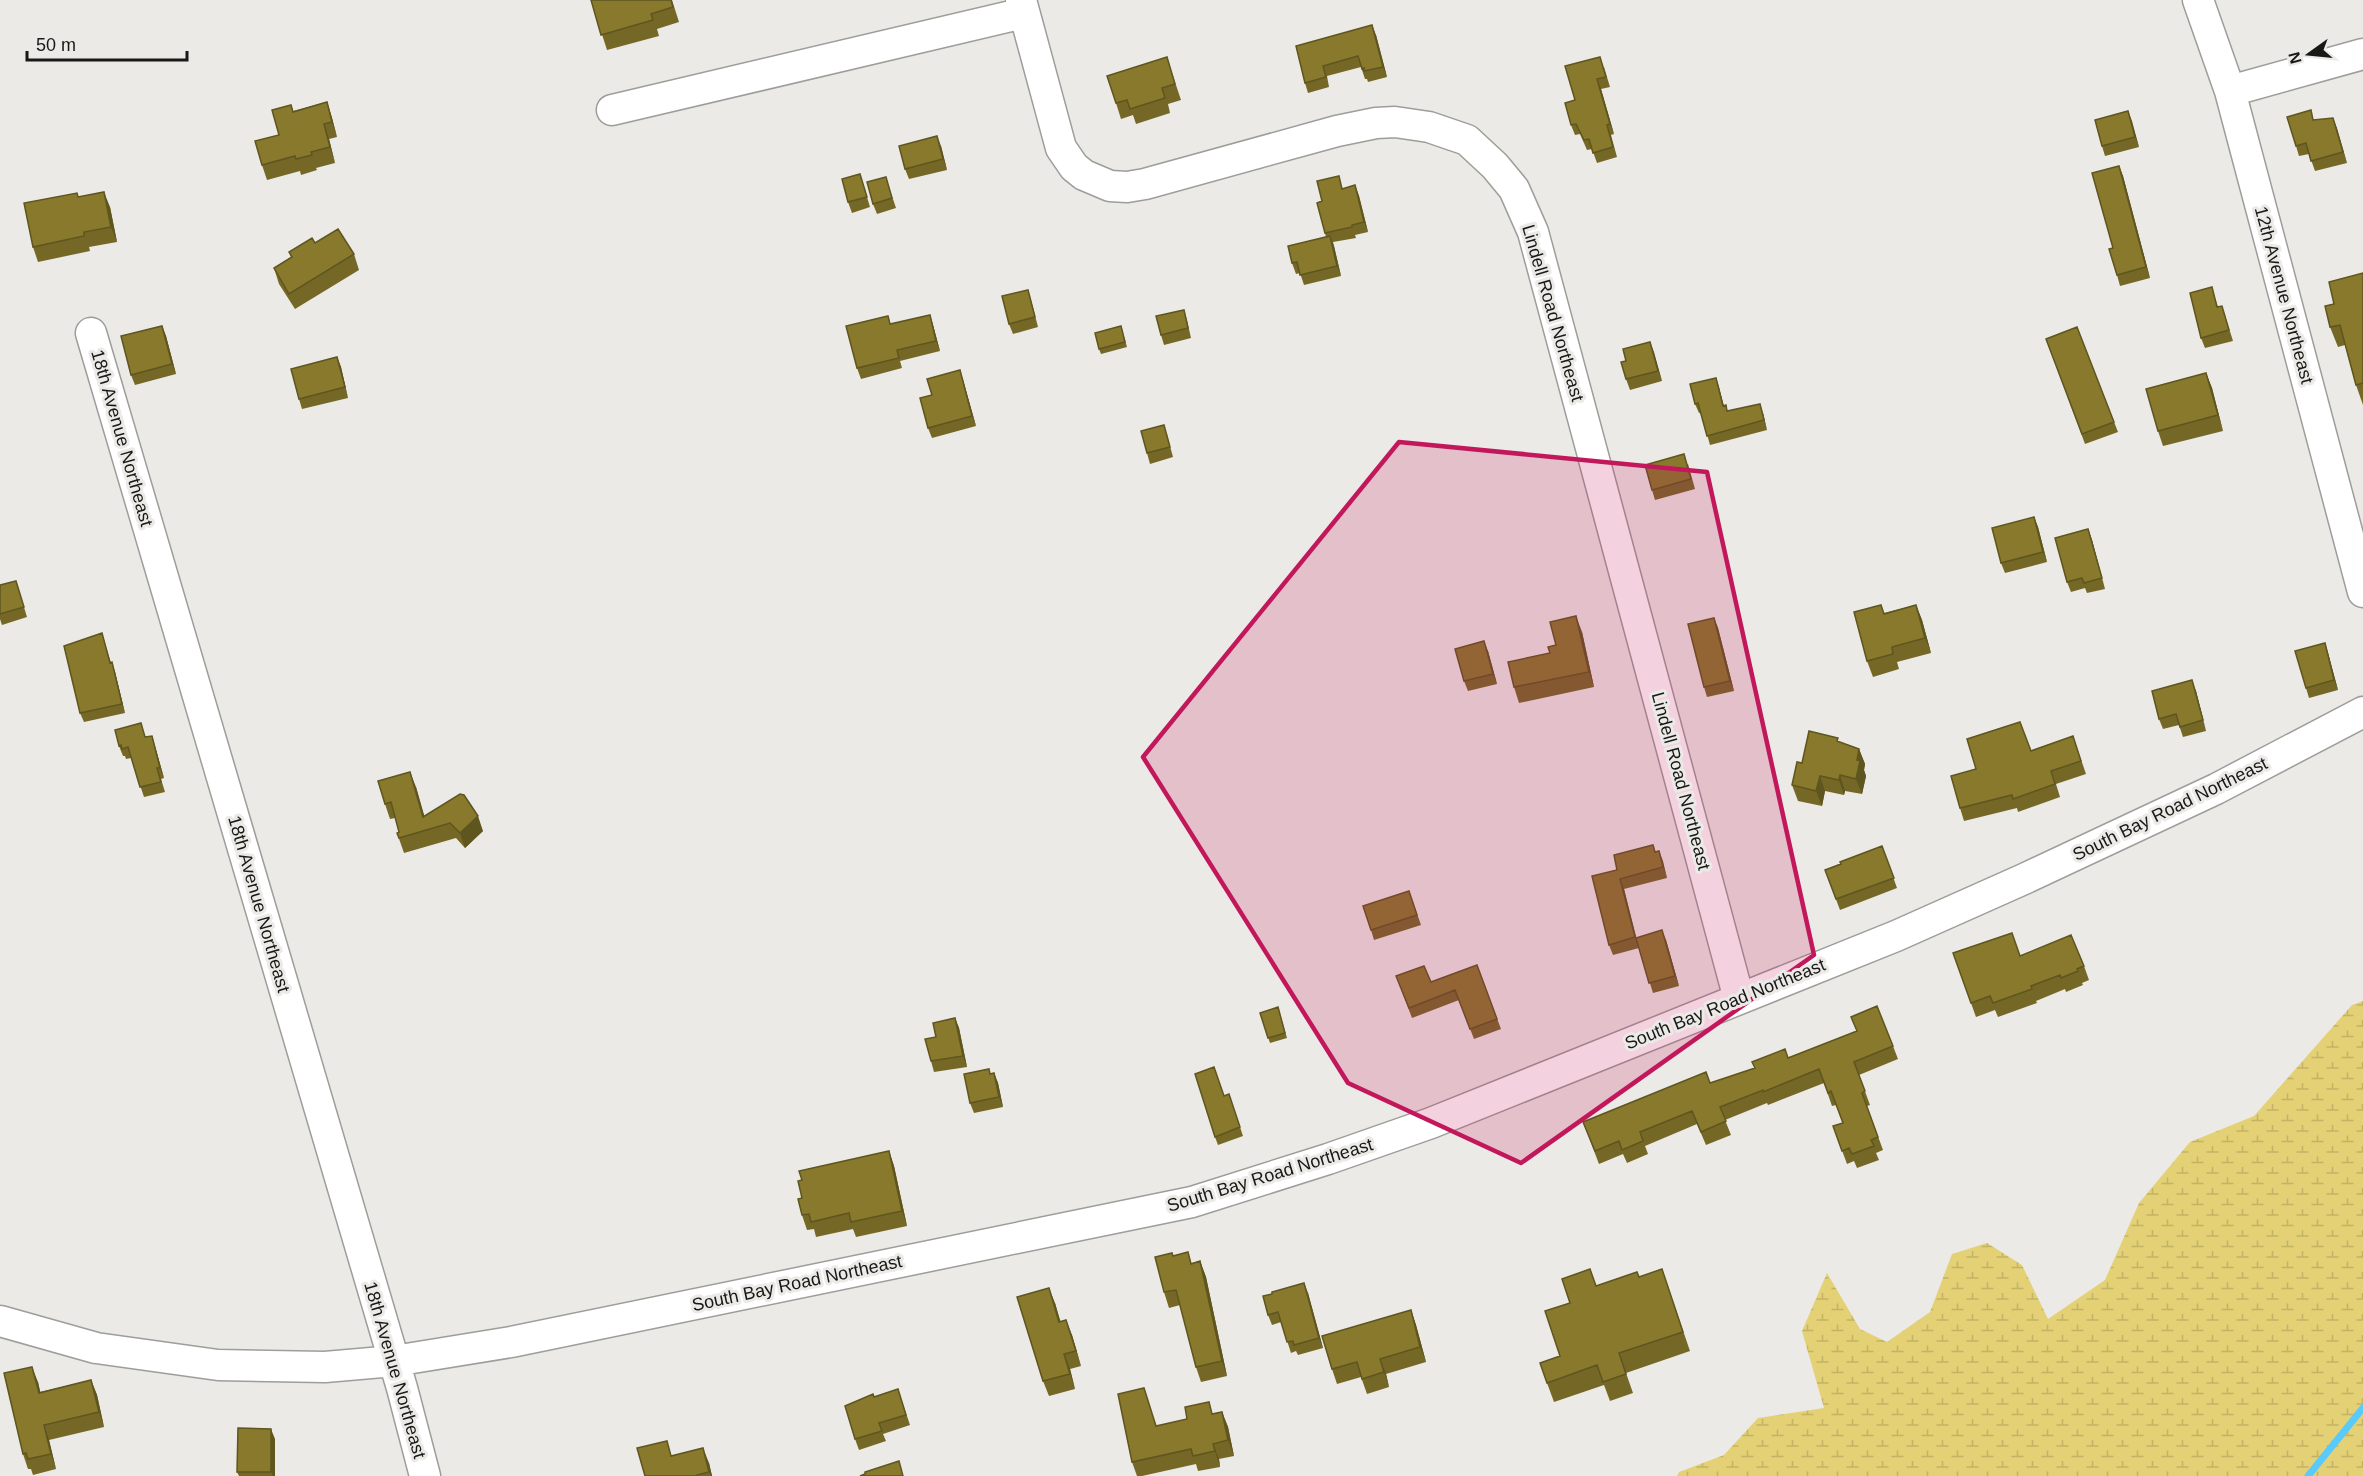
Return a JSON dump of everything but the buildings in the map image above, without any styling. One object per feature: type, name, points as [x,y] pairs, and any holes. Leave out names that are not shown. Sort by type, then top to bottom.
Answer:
[{"type":"street","name":"12th Avenue Northeast","points":[[2198,0],[2230,91],[2363,592]]},
{"type":"street","points":[[612,110],[1023,6]]},
{"type":"street","name":"Lindell Road Northeast","points":[[1023,6],[1060,148],[1074,167],[1096,181],[1110,186],[1145,184],[1337,131],[1376,123],[1395,122],[1429,127],[1467,140],[1495,166],[1514,189],[1533,232],[1739,999]]},
{"type":"street","points":[[2230,91],[2363,54]]},
{"type":"street","name":"18th Avenue Northeast","points":[[91,333],[394,1361],[425,1476]]},
{"type":"street","name":"South Bay Road Northeast","points":[[0,1321],[96,1348],[218,1365],[325,1367],[394,1361],[522,1340],[1192,1202],[1328,1159],[1431,1122],[1896,936],[2216,789],[2363,712]]},
{"type":"highlighted area","points":[[1399,442],[1707,472],[1814,955],[1521,1163],[1348,1083],[1143,757]]},
{"type":"green space","points":[[2363,1001],[2363,1476],[1677,1476],[1679,1472],[1724,1455],[1758,1418],[1824,1408],[1802,1331],[1827,1273],[1860,1329],[1887,1342],[1930,1312],[1952,1254],[1987,1243],[2022,1265],[2048,1319],[2105,1280],[2139,1203],[2190,1142],[2254,1116],[2352,1005]]},
{"type":"waterway","points":[[2308,1476],[2363,1408]]}]
